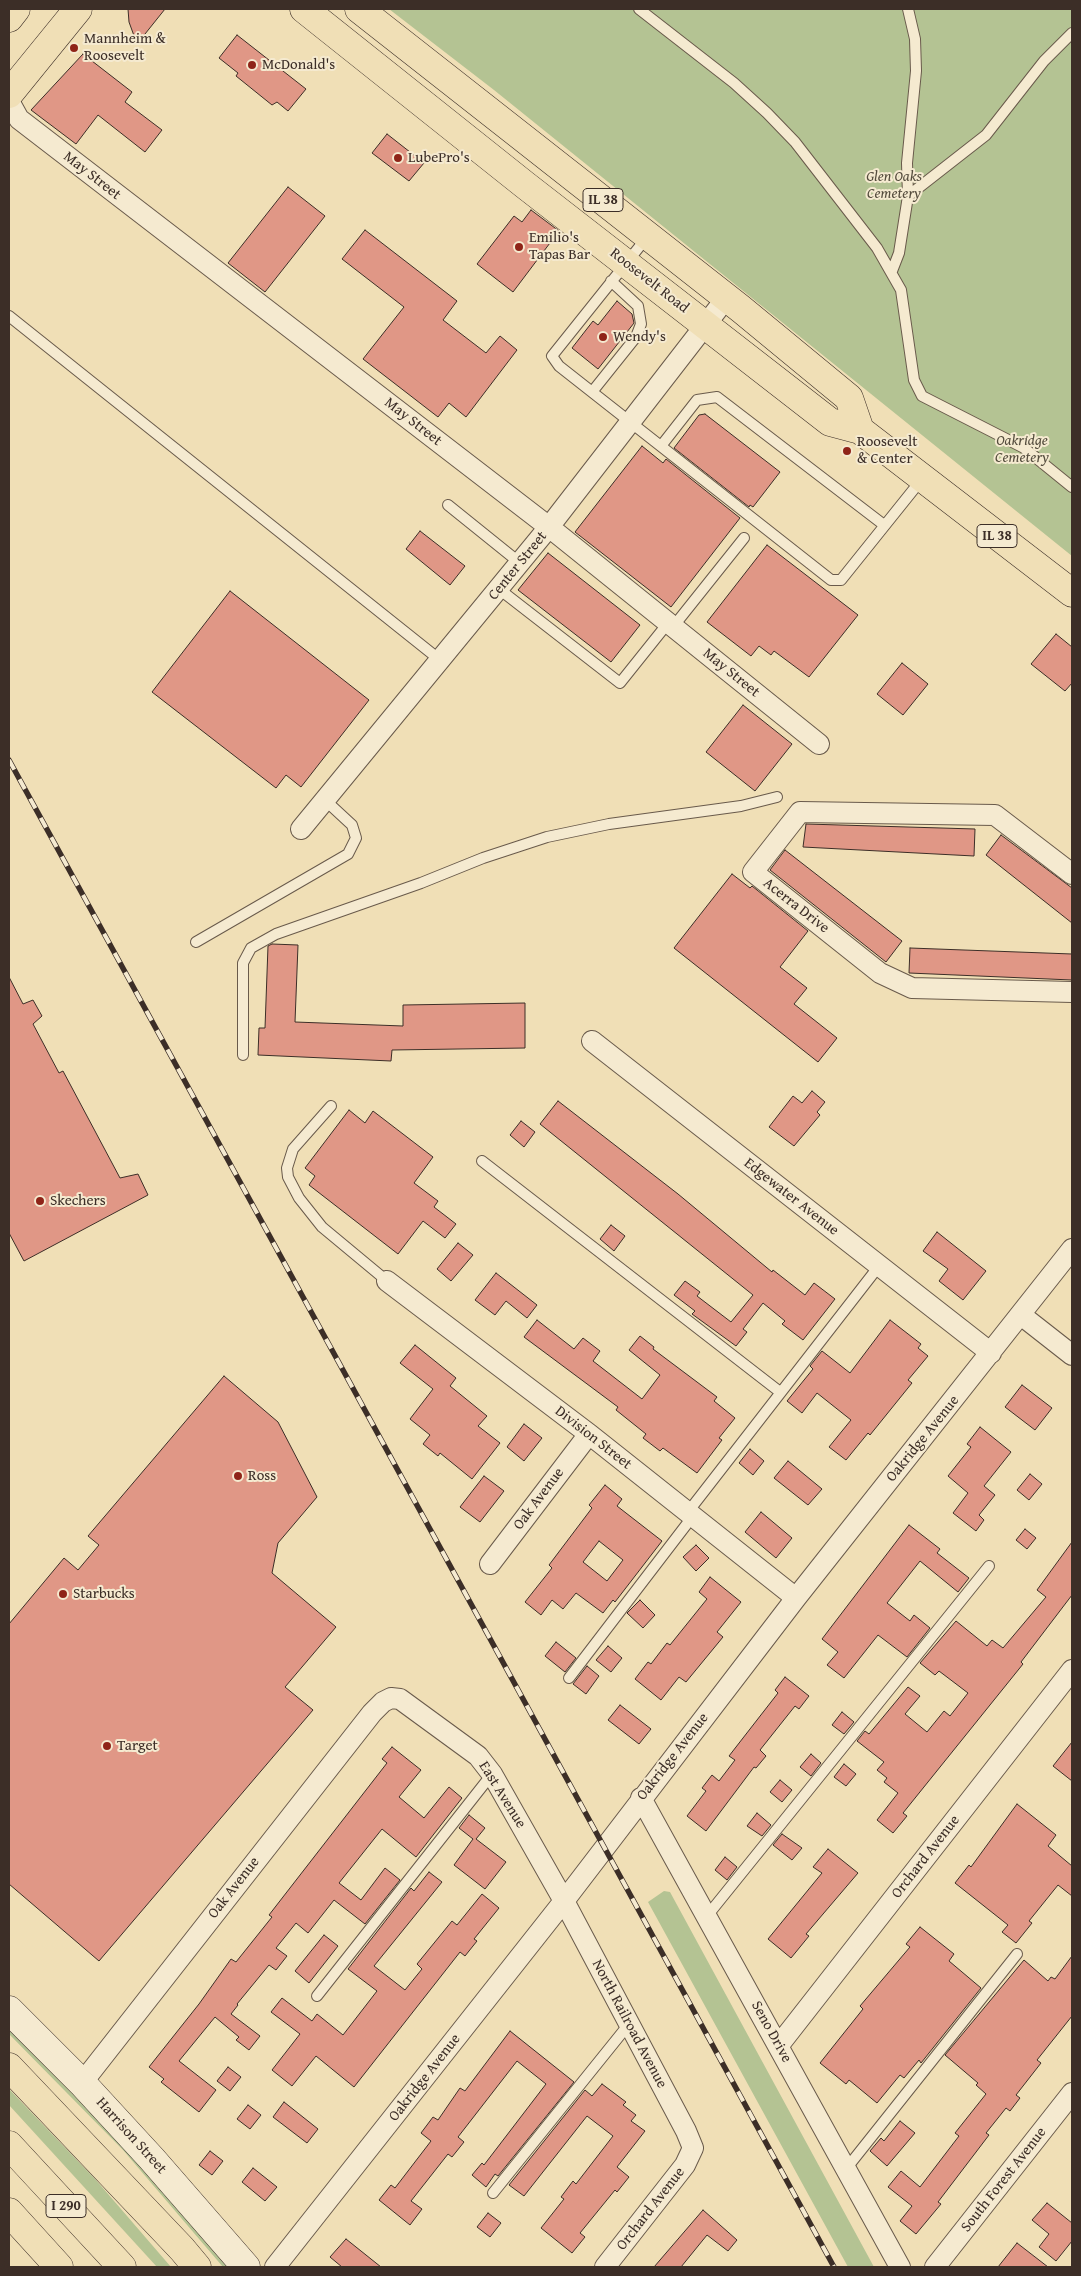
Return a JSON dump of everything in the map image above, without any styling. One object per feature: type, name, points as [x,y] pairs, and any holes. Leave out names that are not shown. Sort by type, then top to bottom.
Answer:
[{"type":"main road","points":[[9,18],[16,9]]},
{"type":"main road","points":[[9,94],[78,9]]},
{"type":"main road","name":"Roosevelt Road","points":[[304,9],[619,272],[705,326],[830,422],[860,430],[1072,594]]},
{"type":"main road","name":"IL 38","points":[[359,9],[727,298],[849,398],[860,430]]},
{"type":"main road","name":"Harrison Street","points":[[9,2010],[82,2083],[152,2158],[246,2267]]},
{"type":"main road","points":[[9,2067],[197,2267]]},
{"type":"main road","name":"I 290","points":[[9,2145],[122,2267]]},
{"type":"main road","points":[[9,2212],[59,2267]]},
{"type":"street","name":"May Street","points":[[9,101],[19,119],[550,527],[819,744]]},
{"type":"street","name":"Center Street","points":[[301,829],[550,527],[727,298]]},
{"type":"street","name":"Acerra Drive","points":[[1072,874],[995,814],[800,812],[753,872],[880,973],[912,988],[1072,992]]},
{"type":"street","name":"Edgewater Avenue","points":[[592,1041],[991,1353]]},
{"type":"street","name":"Oakridge Avenue","points":[[275,2267],[564,1901],[796,1598],[1021,1316],[1072,1249]]},
{"type":"street","name":"Division Street","points":[[387,1281],[589,1434],[796,1598]]},
{"type":"street","points":[[1021,1316],[1072,1356]]},
{"type":"street","name":"Oak Avenue","points":[[490,1564],[589,1434]]},
{"type":"street","name":"Orchard Avenue","points":[[779,2045],[1072,1670]]},
{"type":"street","name":"Oak Avenue","points":[[82,2083],[372,1713],[390,1698]]},
{"type":"street","name":"East Avenue","points":[[390,1698],[400,1699],[411,1706],[478,1756],[492,1774],[564,1901]]},
{"type":"street","name":"Seno Drive","points":[[641,1798],[900,2267]]},
{"type":"street","name":"North Railroad Avenue","points":[[564,1901],[693,2148]]},
{"type":"street","name":"South Forest Avenue","points":[[935,2267],[1072,2093]]},
{"type":"street","name":"Orchard Avenue","points":[[605,2267],[685,2165],[693,2148]]},
{"type":"lane","points":[[640,9],[734,83],[768,113],[821,174],[892,271],[900,290],[914,380],[922,396],[1024,448],[1072,487]]},
{"type":"lane","points":[[892,271],[899,253],[908,196],[907,163],[916,71],[915,39],[908,9]]},
{"type":"lane","points":[[908,196],[986,135],[1044,61],[1072,33]]},
{"type":"lane","points":[[648,236],[552,356],[559,366],[831,580],[841,580],[922,478]]},
{"type":"lane","points":[[592,392],[636,337],[641,324],[638,306],[619,272]]},
{"type":"lane","points":[[9,316],[440,660]]},
{"type":"lane","points":[[661,446],[696,400],[717,397],[884,525]]},
{"type":"lane","points":[[448,505],[520,563]]},
{"type":"lane","points":[[499,589],[620,683],[744,538]]},
{"type":"lane","points":[[243,1055],[242,963],[251,948],[276,934],[421,883],[483,858],[546,837],[610,824],[732,808],[778,797]]},
{"type":"lane","points":[[196,942],[348,854],[356,838],[352,825],[325,800]]},
{"type":"lane","points":[[331,1106],[293,1149],[287,1168],[288,1177],[299,1198],[322,1227],[387,1281]]},
{"type":"lane","points":[[482,1161],[780,1392]]},
{"type":"lane","points":[[569,1678],[780,1392],[879,1266]]},
{"type":"lane","points":[[706,1916],[989,1566]]},
{"type":"lane","points":[[317,1996],[492,1774]]},
{"type":"lane","points":[[846,2169],[1017,1954]]},
{"type":"lane","points":[[493,2193],[629,2024]]},
{"type":"green space","name":"Glen Oaks Cemetery","points":[[389,9],[1072,9],[1072,556],[494,90]]},
{"type":"green space","points":[[664,1891],[670,1892],[874,2267],[848,2267],[648,1902]]},
{"type":"green space","points":[[9,2023],[99,2117],[230,2267],[223,2267],[123,2150],[9,2034]]},
{"type":"green space","points":[[9,2089],[96,2180],[171,2267],[157,2267],[9,2105]]},
{"type":"building","points":[[128,9],[165,9],[137,44],[129,22]]},
{"type":"building","name":"McDonald's","points":[[237,35],[306,89],[288,111],[277,102],[272,105],[236,76],[238,73],[219,58]]},
{"type":"building","points":[[83,54],[132,92],[125,102],[162,130],[145,152],[98,115],[76,144],[31,110]]},
{"type":"building","name":"LubePro's","points":[[387,134],[424,163],[409,181],[372,153]]},
{"type":"building","points":[[288,187],[325,216],[265,292],[228,263]]},
{"type":"building","name":"Emilio's Tapas Bar","points":[[531,210],[559,231],[513,292],[477,264],[514,216],[522,222]]},
{"type":"building","points":[[365,230],[457,301],[443,320],[486,353],[500,336],[517,350],[466,417],[449,403],[438,417],[363,359],[404,307],[342,259]]},
{"type":"building","name":"Wendy's","points":[[617,301],[632,314],[634,323],[598,369],[572,348],[593,321],[598,325]]},
{"type":"building","points":[[705,414],[780,472],[753,507],[750,505],[749,507],[674,448],[699,415]]},
{"type":"building","points":[[642,446],[663,463],[666,459],[740,518],[671,607],[575,532]]},
{"type":"building","points":[[420,531],[465,566],[450,585],[406,549]]},
{"type":"building","points":[[767,545],[858,615],[809,677],[774,651],[771,655],[759,646],[751,656],[707,622]]},
{"type":"building","points":[[548,553],[640,625],[611,662],[518,590]]},
{"type":"building","points":[[230,591],[369,700],[301,787],[286,775],[276,788],[152,692]]},
{"type":"building","points":[[1056,634],[1072,647],[1072,683],[1065,691],[1031,664]]},
{"type":"building","points":[[902,663],[928,684],[903,715],[877,694]]},
{"type":"building","points":[[743,705],[792,744],[755,791],[706,752]]},
{"type":"building","points":[[806,824],[975,829],[974,856],[803,847]]},
{"type":"building","points":[[1001,835],[1072,888],[1072,923],[986,855]]},
{"type":"building","points":[[785,850],[902,941],[886,962],[770,870]]},
{"type":"building","points":[[732,874],[750,888],[752,886],[808,931],[780,967],[807,988],[794,1004],[837,1038],[818,1062],[674,948]]},
{"type":"building","points":[[272,944],[298,945],[295,1022],[403,1026],[403,1005],[525,1003],[525,1048],[392,1050],[391,1061],[258,1055],[259,1028],[265,1028],[268,946]]},
{"type":"building","points":[[910,948],[1072,954],[1072,980],[909,973]]},
{"type":"building","points":[[9,977],[23,1004],[33,1000],[42,1016],[33,1024],[59,1073],[63,1071],[120,1178],[138,1174],[148,1195],[24,1261],[9,1233]]},
{"type":"building","points":[[812,1091],[825,1102],[817,1112],[820,1115],[794,1146],[769,1127],[793,1096],[802,1103]]},
{"type":"building","points":[[558,1101],[678,1194],[772,1272],[773,1270],[805,1295],[814,1283],[835,1299],[803,1340],[782,1324],[785,1321],[763,1303],[743,1329],[747,1332],[736,1346],[692,1314],[695,1311],[674,1295],[685,1281],[700,1292],[697,1296],[731,1322],[753,1295],[540,1124]]},
{"type":"building","points":[[349,1110],[365,1123],[373,1111],[433,1157],[414,1183],[438,1201],[434,1207],[456,1224],[445,1238],[423,1221],[398,1254],[309,1185],[315,1176],[305,1168]]},
{"type":"building","points":[[521,1121],[535,1132],[524,1147],[510,1135]]},
{"type":"building","points":[[611,1225],[625,1236],[614,1251],[600,1239]]},
{"type":"building","points":[[937,1232],[986,1271],[963,1300],[939,1281],[948,1269],[923,1251]]},
{"type":"building","points":[[458,1243],[473,1255],[451,1281],[437,1269]]},
{"type":"building","points":[[496,1273],[537,1305],[527,1318],[506,1301],[495,1315],[475,1300]]},
{"type":"building","points":[[537,1320],[574,1349],[583,1338],[600,1351],[593,1361],[642,1399],[660,1375],[629,1350],[640,1336],[654,1347],[653,1349],[717,1397],[714,1401],[735,1418],[719,1438],[722,1440],[697,1473],[663,1448],[660,1451],[643,1438],[646,1434],[616,1410],[618,1407],[524,1337]]},
{"type":"building","points":[[890,1320],[921,1344],[918,1348],[928,1356],[908,1380],[912,1383],[870,1435],[868,1433],[846,1460],[829,1447],[851,1420],[817,1393],[802,1413],[787,1401],[813,1369],[810,1366],[822,1351],[850,1373]]},
{"type":"building","points":[[415,1345],[456,1378],[450,1386],[487,1416],[478,1426],[500,1443],[472,1479],[440,1453],[438,1456],[423,1444],[430,1435],[410,1419],[433,1389],[400,1363]]},
{"type":"building","points":[[224,1376],[278,1422],[317,1497],[278,1543],[272,1573],[336,1627],[285,1687],[313,1710],[99,1961],[9,1884],[9,1624],[64,1558],[78,1570],[99,1545],[88,1536]]},
{"type":"building","points":[[1022,1385],[1052,1408],[1035,1430],[1005,1407]]},
{"type":"building","points":[[524,1424],[542,1438],[524,1461],[507,1447]]},
{"type":"building","points":[[980,1427],[1011,1452],[984,1486],[995,1495],[979,1515],[984,1520],[976,1531],[953,1513],[968,1493],[948,1476],[971,1447],[967,1444]]},
{"type":"building","points":[[750,1449],[764,1461],[753,1475],[739,1463]]},
{"type":"building","points":[[788,1461],[822,1489],[808,1505],[774,1478]]},
{"type":"building","points":[[1030,1474],[1042,1484],[1029,1500],[1017,1490]]},
{"type":"building","points":[[484,1476],[504,1491],[480,1522],[460,1507]]},
{"type":"building","points":[[605,1485],[622,1499],[617,1506],[662,1541],[615,1602],[613,1600],[603,1613],[576,1593],[563,1609],[552,1600],[541,1615],[525,1602],[552,1568],[549,1565],[592,1508],[589,1505]],"holes":[[[599,1541],[623,1560],[607,1581],[583,1562]]]},
{"type":"building","points":[[761,1512],[792,1538],[776,1558],[745,1532]]},
{"type":"building","points":[[909,1525],[940,1549],[937,1553],[969,1578],[958,1592],[920,1561],[887,1603],[910,1621],[914,1615],[930,1628],[907,1657],[878,1635],[844,1678],[827,1665],[838,1652],[822,1639]]},
{"type":"building","points":[[1025,1529],[1036,1538],[1027,1549],[1016,1540]]},
{"type":"building","points":[[1072,1542],[1072,1595],[1021,1662],[1023,1664],[903,1813],[907,1816],[893,1833],[877,1820],[898,1793],[884,1782],[887,1778],[877,1770],[884,1762],[857,1741],[865,1731],[869,1734],[908,1687],[920,1696],[905,1714],[927,1732],[944,1711],[950,1716],[968,1693],[939,1671],[935,1675],[920,1663],[956,1621],[987,1646],[992,1640],[1003,1648],[1046,1597],[1037,1590]]},
{"type":"building","points":[[696,1545],[709,1558],[696,1571],[683,1557]]},
{"type":"building","points":[[710,1577],[741,1602],[717,1632],[723,1637],[686,1682],[679,1677],[661,1700],[635,1679],[648,1662],[651,1664],[667,1643],[670,1645],[707,1599],[699,1592]]},
{"type":"building","points":[[640,1600],[655,1615],[643,1628],[627,1613]]},
{"type":"building","points":[[556,1642],[576,1658],[565,1672],[545,1656]]},
{"type":"building","points":[[608,1646],[622,1658],[611,1672],[596,1660]]},
{"type":"building","points":[[587,1666],[599,1676],[586,1694],[573,1684]]},
{"type":"building","points":[[785,1677],[809,1696],[799,1709],[795,1706],[760,1750],[766,1756],[756,1768],[754,1767],[706,1831],[687,1816],[706,1791],[702,1788],[712,1775],[719,1781],[735,1760],[729,1756],[778,1693],[775,1690]]},
{"type":"building","points":[[620,1705],[651,1729],[639,1744],[608,1720]]},
{"type":"building","points":[[842,1712],[854,1722],[844,1734],[832,1725]]},
{"type":"building","points":[[1072,1742],[1072,1781],[1053,1766]]},
{"type":"building","points":[[392,1747],[421,1770],[399,1797],[424,1818],[449,1787],[462,1798],[416,1857],[382,1829],[339,1883],[361,1900],[385,1868],[400,1880],[365,1924],[334,1900],[308,1933],[296,1923],[276,1948],[287,1956],[276,1970],[269,1965],[231,2014],[260,2036],[249,2050],[236,2040],[239,2037],[215,2017],[179,2061],[216,2090],[199,2112],[161,2082],[164,2079],[149,2067],[199,2004],[231,1959],[236,1962],[272,1917],[269,1915],[387,1763],[382,1759]]},
{"type":"building","points":[[811,1754],[821,1763],[811,1776],[800,1767]]},
{"type":"building","points":[[844,1764],[856,1774],[846,1786],[834,1777]]},
{"type":"building","points":[[780,1780],[792,1790],[782,1802],[770,1792]]},
{"type":"building","points":[[1017,1804],[1056,1835],[1048,1846],[1072,1866],[1072,1896],[1058,1885],[1029,1921],[1032,1923],[1016,1943],[1002,1932],[1008,1925],[955,1883],[969,1865],[971,1867]]},
{"type":"building","points":[[757,1813],[771,1825],[762,1836],[747,1826]]},
{"type":"building","points":[[469,1815],[485,1828],[476,1839],[506,1862],[485,1889],[454,1865],[473,1839],[459,1828]]},
{"type":"building","points":[[782,1834],[802,1848],[792,1860],[773,1845]]},
{"type":"building","points":[[828,1849],[858,1873],[806,1934],[809,1936],[791,1958],[768,1939],[822,1873],[813,1867]]},
{"type":"building","points":[[725,1857],[737,1867],[727,1880],[715,1870]]},
{"type":"building","points":[[429,1872],[442,1882],[374,1966],[405,1990],[422,1969],[417,1964],[452,1921],[457,1925],[482,1894],[499,1908],[474,1939],[477,1941],[465,1956],[460,1952],[354,2087],[316,2056],[292,2086],[272,2070],[300,2034],[271,2012],[282,1998],[312,2021],[317,2014],[343,2035],[377,1991],[348,1969],[411,1888],[414,1891]]},
{"type":"building","points":[[920,1927],[954,1954],[949,1961],[981,1988],[921,2063],[919,2060],[904,2078],[900,2075],[877,2103],[849,2080],[846,2084],[820,2063],[863,2009],[860,2006],[910,1947],[906,1944]]},
{"type":"building","points":[[324,1935],[338,1946],[309,1983],[295,1971]]},
{"type":"building","points":[[1072,1956],[1072,2016],[1037,2060],[1041,2063],[1016,2095],[1020,2098],[1010,2111],[1006,2108],[986,2133],[989,2135],[938,2202],[941,2204],[916,2234],[900,2221],[912,2206],[888,2187],[901,2171],[920,2187],[959,2136],[955,2133],[986,2094],[976,2085],[978,2083],[945,2055],[1024,1960],[1048,1981],[1051,1977],[1055,1979]]},
{"type":"building","points":[[510,2031],[574,2082],[498,2176],[495,2174],[486,2187],[472,2175],[482,2163],[484,2165],[546,2084],[517,2061],[458,2137],[464,2142],[452,2157],[448,2154],[411,2201],[422,2209],[410,2225],[379,2200],[391,2185],[395,2188],[431,2141],[421,2133],[433,2117],[438,2120],[460,2088],[465,2091]]},
{"type":"building","points":[[228,2067],[241,2077],[230,2091],[217,2081]]},
{"type":"building","points":[[602,2084],[626,2102],[623,2105],[636,2115],[631,2121],[645,2131],[617,2167],[629,2177],[617,2192],[615,2190],[580,2233],[585,2237],[572,2253],[541,2228],[564,2199],[561,2197],[573,2181],[576,2184],[613,2136],[587,2116],[524,2196],[509,2185],[585,2090],[592,2096]]},
{"type":"building","points":[[284,2102],[318,2129],[307,2143],[273,2117]]},
{"type":"building","points":[[248,2105],[261,2115],[250,2129],[237,2119]]},
{"type":"building","points":[[900,2121],[915,2133],[887,2166],[870,2151],[881,2138],[884,2141]]},
{"type":"building","points":[[210,2151],[223,2161],[212,2175],[199,2165]]},
{"type":"building","points":[[253,2168],[277,2187],[265,2201],[242,2182]]},
{"type":"building","points":[[1047,2203],[1072,2223],[1072,2241],[1056,2261],[1039,2247],[1049,2234],[1032,2220]]},
{"type":"building","points":[[703,2210],[737,2240],[728,2251],[707,2235],[681,2267],[654,2267]]},
{"type":"building","points":[[488,2213],[501,2223],[490,2237],[477,2227]]},
{"type":"building","points":[[346,2239],[381,2267],[342,2267],[330,2257]]},
{"type":"building","points":[[1017,2243],[1048,2267],[998,2267]]},
{"type":"railway","points":[[9,760],[834,2267]]},
{"type":"place","name":"Mannheim & Roosevelt","points":[[74,48]]},
{"type":"place","name":"McDonald's","points":[[252,65]]},
{"type":"place","name":"LubePro's","points":[[398,158]]},
{"type":"place","name":"Emilio's Tapas Bar","points":[[519,247]]},
{"type":"place","name":"Wendy's","points":[[603,337]]},
{"type":"place","name":"Roosevelt & Center","points":[[847,451]]},
{"type":"place","name":"Skechers","points":[[40,1201]]},
{"type":"place","name":"Ross","points":[[238,1476]]},
{"type":"place","name":"Starbucks","points":[[63,1594]]},
{"type":"place","name":"Target","points":[[107,1746]]},
{"type":"park label","name":"Oakridge Cemetery","points":[[1022,450]]}]
